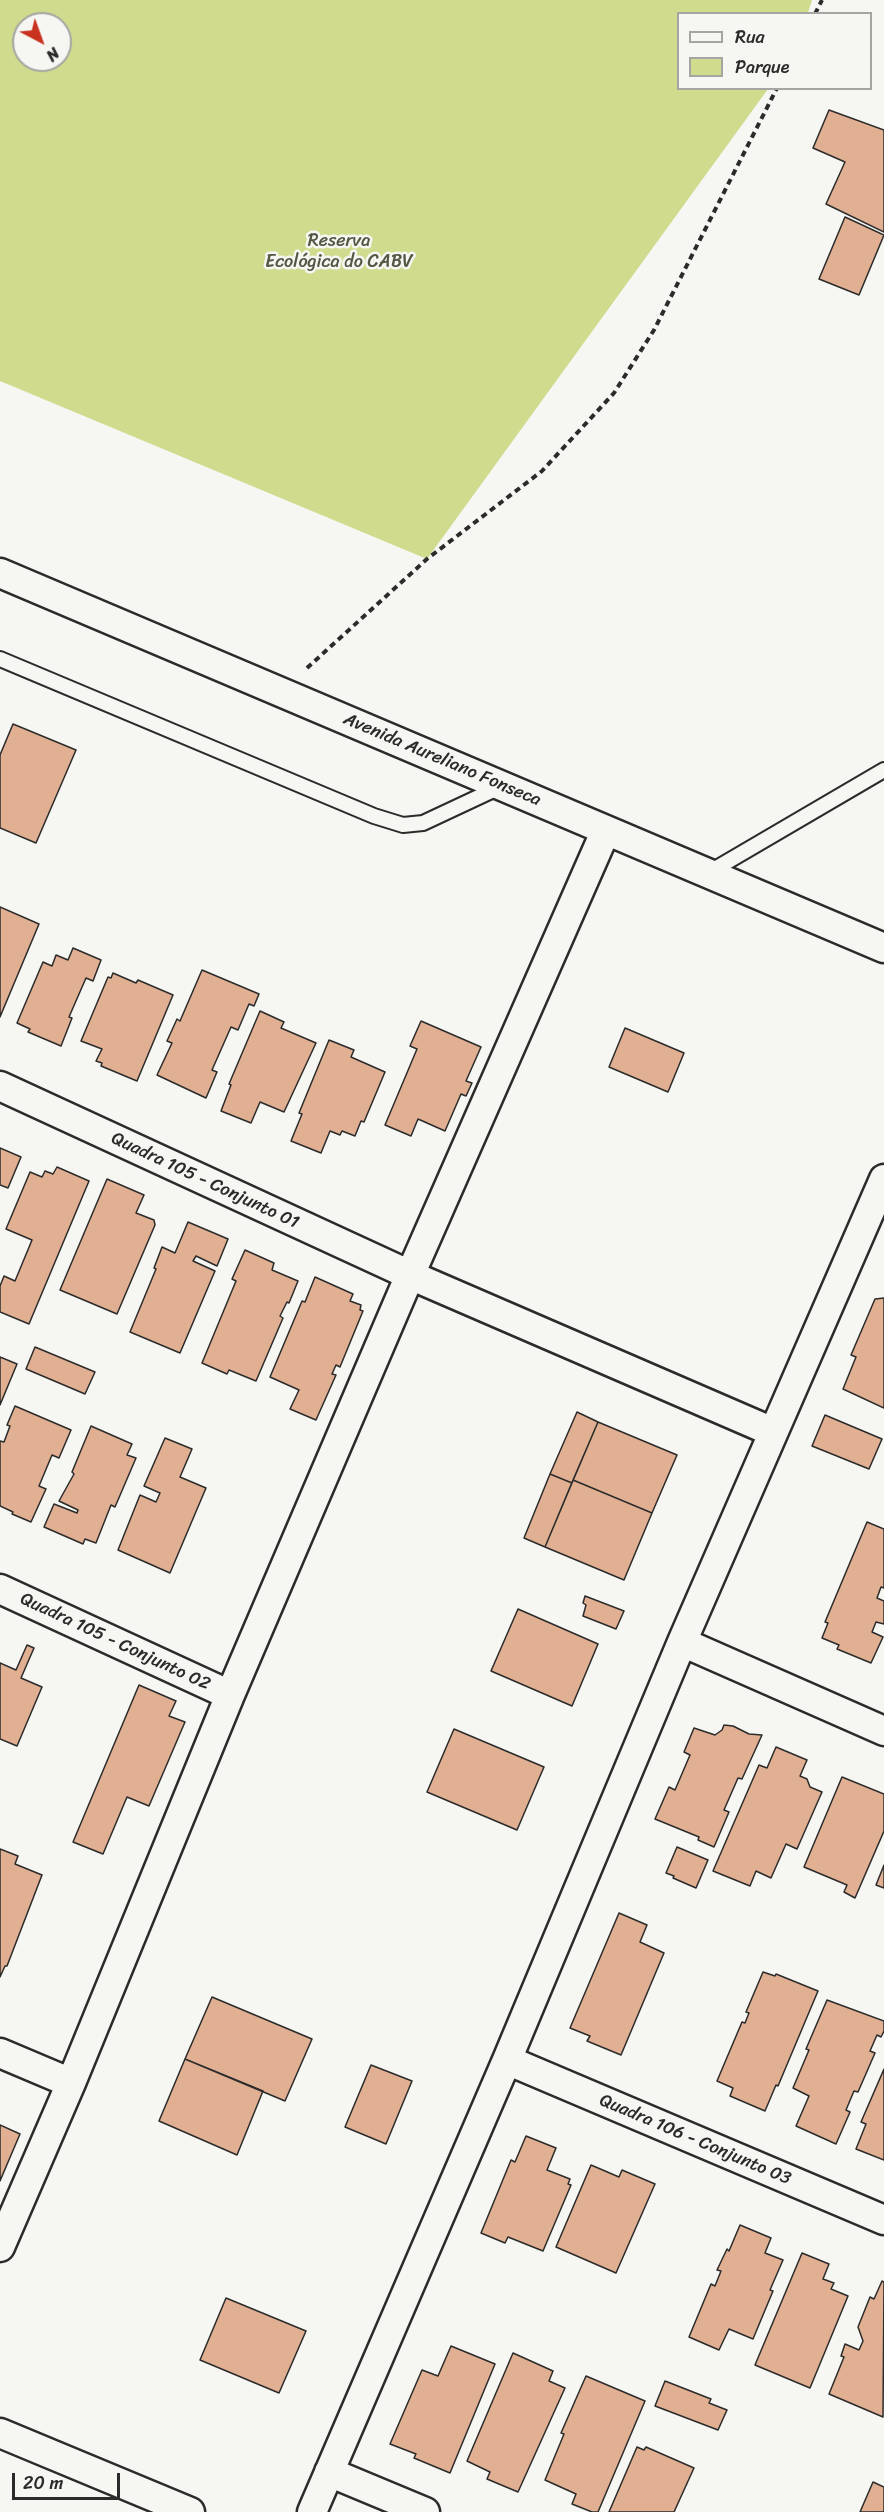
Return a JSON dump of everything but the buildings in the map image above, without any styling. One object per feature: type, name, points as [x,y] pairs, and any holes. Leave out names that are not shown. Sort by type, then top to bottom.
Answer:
[{"type":"street","name":"Avenida Aureliano Fonseca","points":[[0,573],[884,948]]},
{"type":"street","points":[[0,2247],[71,2083],[230,1695],[410,1275],[606,830]]},
{"type":"street","name":"Quadra 105 - Conjunto 01","points":[[0,1086],[410,1275],[773,1432]]},
{"type":"street","points":[[312,2512],[507,2060],[682,1642],[773,1432],[874,1232],[884,1179]]},
{"type":"street","name":"Quadra 105 - Conjunto 02","points":[[0,1589],[230,1695]]},
{"type":"street","points":[[682,1642],[884,1731]]},
{"type":"street","points":[[0,2053],[71,2083]]},
{"type":"street","name":"Quadra 106 - Conjunto 03","points":[[507,2060],[884,2220]]},
{"type":"street","points":[[0,2433],[190,2512]]},
{"type":"street","points":[[329,2472],[425,2512]]},
{"type":"lane","points":[[0,658],[374,816],[403,825],[431,820],[503,786]]},
{"type":"lane","points":[[708,873],[884,770]]},
{"type":"path","points":[[281,692],[427,559],[542,471],[614,393],[654,330],[776,90]]},
{"type":"green space","name":"Reserva Ecológica do CABV","points":[[0,0],[812,0],[808,12],[677,12],[677,90],[767,90],[427,559],[0,381]]}]
